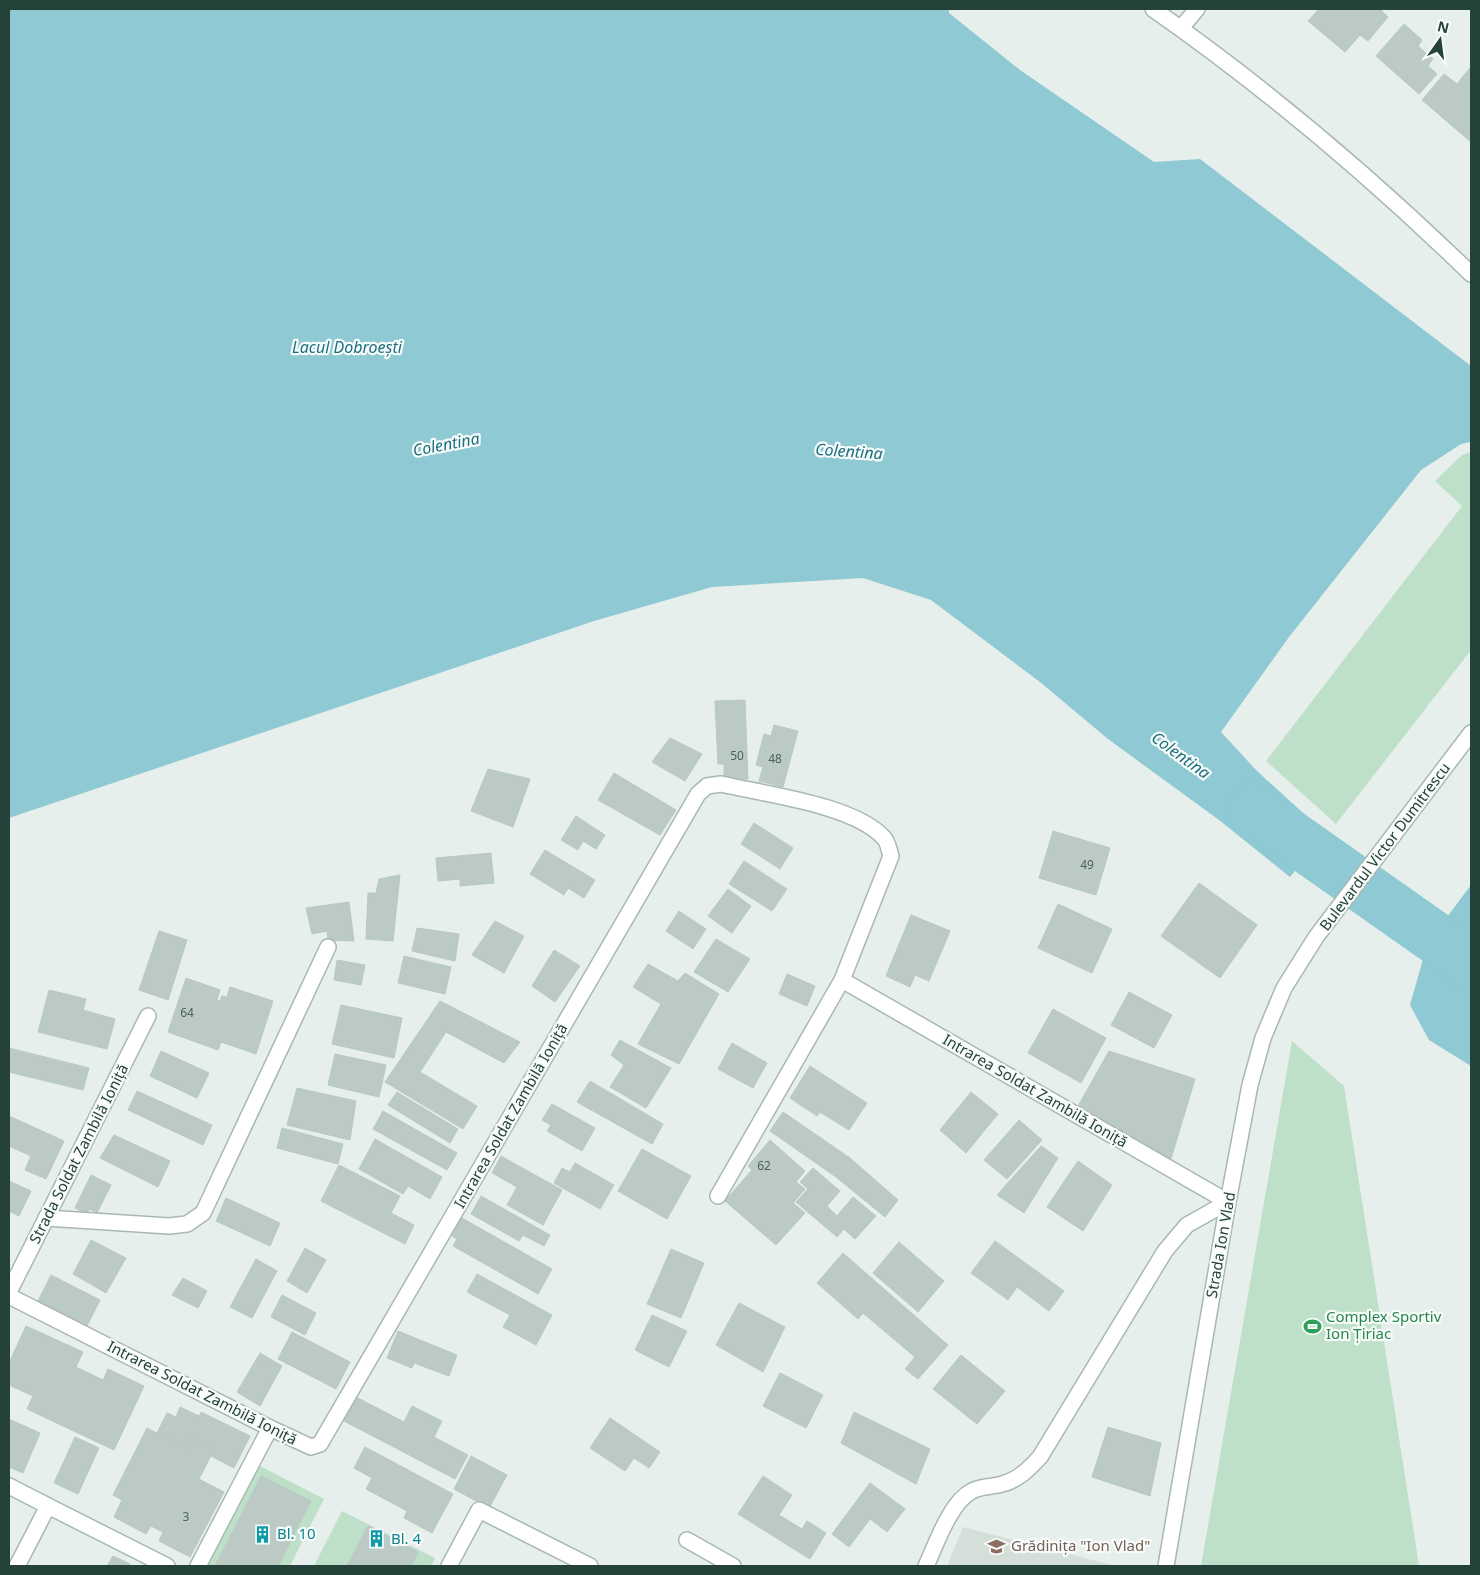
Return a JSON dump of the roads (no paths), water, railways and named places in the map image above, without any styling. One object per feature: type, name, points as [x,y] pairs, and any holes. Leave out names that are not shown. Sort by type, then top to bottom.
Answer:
[{"type":"street","points":[[1153,9],[1246,77],[1352,164],[1471,274]]},
{"type":"street","points":[[1181,28],[1197,9]]},
{"type":"street","name":"Bulevardul Victor Dumitrescu","points":[[1316,937],[1471,733]]},
{"type":"street","name":"Intrarea Soldat Zambilă Ioniță","points":[[9,1296],[270,1428],[311,1446],[320,1444],[693,802],[698,794],[707,786],[721,784],[823,806],[850,816],[870,826],[886,839],[891,856],[842,980],[718,1196]]},
{"type":"street","name":"Strada Ion Vlad","points":[[1166,1566],[1228,1202],[1250,1085],[1263,1038],[1284,988],[1316,937]]},
{"type":"street","points":[[46,1218],[169,1226],[187,1224],[203,1213],[328,947]]},
{"type":"street","name":"Intrarea Soldat Zambilă Ioniță","points":[[842,980],[1228,1202]]},
{"type":"street","name":"Strada Soldat Zambilă Ioniță","points":[[9,1292],[148,1016]]},
{"type":"street","points":[[926,1566],[950,1515],[961,1500],[972,1490],[1004,1484],[1023,1474],[1040,1457],[1165,1251],[1187,1225],[1228,1202]]},
{"type":"street","points":[[198,1566],[270,1428]]},
{"type":"street","points":[[9,1486],[167,1566]]},
{"type":"street","points":[[17,1566],[48,1506]]},
{"type":"street","points":[[450,1566],[479,1510],[590,1566]]},
{"type":"street","points":[[687,1540],[733,1566]]},
{"type":"water","name":"Lacul Dobroești","points":[[9,9],[949,9],[949,13],[1020,70],[1154,162],[1200,159],[1471,366],[1471,442],[1461,444],[1421,470],[1289,637],[1221,732],[1257,771],[1326,834],[1290,877],[1219,820],[1108,739],[1040,682],[931,600],[863,578],[712,587],[594,621],[9,818]]},
{"type":"water","points":[[1379,881],[1447,917],[1471,885],[1471,1066],[1429,1040],[1410,1005],[1425,952],[1356,913]]},
{"type":"waterway","name":"Colentina","points":[[1252,809],[1471,963]]},
{"type":"place","name":"Complex Sportiv Ion Țiriac","points":[[1312,1326]]},
{"type":"place","name":"Bl. 10","points":[[263,1534]]},
{"type":"place","name":"Bl. 4","points":[[377,1539]]},
{"type":"place","name":"Grădinița \"Ion Vlad\"","points":[[997,1546]]}]
